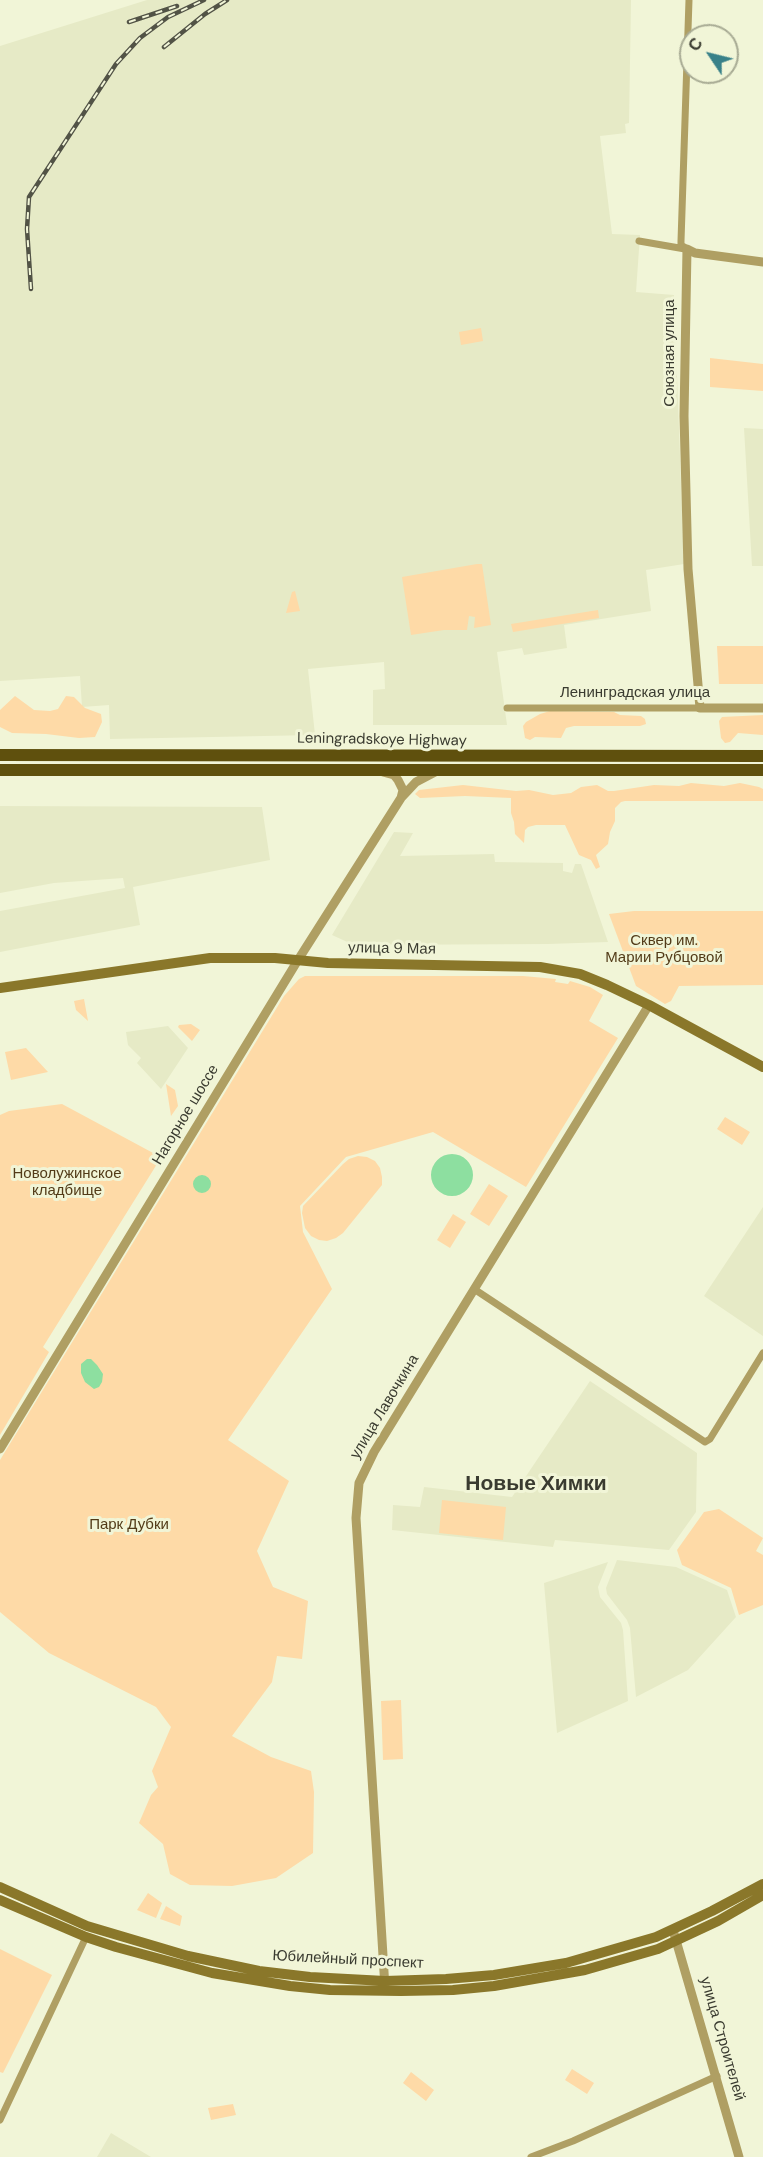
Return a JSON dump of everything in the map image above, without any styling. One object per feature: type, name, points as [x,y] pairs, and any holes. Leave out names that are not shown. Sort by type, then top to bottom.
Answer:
[{"type":"highway","name":"Leningradskoye Highway","points":[[0,755],[763,756]]},
{"type":"highway","name":"Leningradskoye Highway","points":[[0,770],[763,770]]},
{"type":"main road","name":"улица 9 Мая","points":[[0,988],[187,959],[255,957],[328,963],[540,967],[592,978],[649,1005],[763,1067]]},
{"type":"main road","name":"Юбилейный проспект","points":[[675,1935],[712,1911],[763,1884]]},
{"type":"main road","name":"Юбилейный проспект","points":[[0,1887],[87,1926],[188,1956],[257,1970],[385,1986]]},
{"type":"main road","name":"Юбилейный проспект","points":[[0,1900],[86,1937],[158,1959],[252,1980],[330,1990],[522,1971],[675,1935],[718,1921],[763,1895]]},
{"type":"street","name":"Союзная улица","points":[[689,0],[681,245],[687,249],[684,416],[687,534],[700,708]]},
{"type":"street","points":[[639,241],[687,249],[695,253],[763,262]]},
{"type":"street","name":"Ленинградская улица","points":[[507,708],[763,708]]},
{"type":"street","points":[[365,769],[394,776],[402,785],[401,798]]},
{"type":"street","name":"Нагорное шоссе","points":[[0,1449],[298,960],[401,798],[416,782],[440,770]]},
{"type":"street","name":"улица Лавочкина","points":[[385,1986],[356,1518],[357,1493],[366,1466],[374,1452],[649,1005]]},
{"type":"street","points":[[474,1289],[705,1442],[710,1439],[763,1353]]},
{"type":"street","name":"улица Строителей","points":[[675,1935],[739,2157]]},
{"type":"street","points":[[0,2120],[86,1937]]},
{"type":"street","points":[[531,2157],[573,2141],[717,2076]]},
{"type":"shaded area","points":[[147,0],[631,0],[629,123],[625,124],[626,133],[600,136],[612,234],[640,235],[636,292],[674,295],[684,564],[646,570],[651,611],[564,625],[567,648],[524,655],[522,648],[497,652],[507,725],[373,725],[373,690],[385,689],[384,662],[308,669],[315,735],[110,739],[109,705],[82,707],[80,676],[0,681],[0,46]]},
{"type":"shaded area","points":[[744,428],[763,429],[763,566],[752,566]]},
{"type":"shaded area","points":[[0,806],[262,807],[270,860],[133,887],[140,925],[0,952],[0,911],[125,888],[123,878],[54,883],[0,893]]},
{"type":"shaded area","points":[[394,832],[413,833],[400,856],[494,854],[495,862],[563,863],[563,871],[572,873],[575,864],[581,864],[608,942],[354,945],[332,935]]},
{"type":"shaded area","points":[[168,1026],[188,1048],[161,1089],[137,1063],[141,1058],[128,1045],[126,1032]]},
{"type":"shaded area","points":[[452,1154],[467,1160],[473,1175],[467,1190],[452,1196],[437,1190],[431,1175],[437,1160]]},
{"type":"shaded area","points":[[202,1175],[208,1178],[211,1184],[208,1190],[202,1193],[196,1190],[193,1184],[196,1178]]},
{"type":"shaded area","points":[[763,1207],[763,1336],[704,1296]]},
{"type":"shaded area","points":[[91,1359],[103,1374],[99,1387],[94,1389],[85,1382],[81,1373],[81,1364]]},
{"type":"shaded area","points":[[590,1381],[697,1453],[696,1512],[669,1550],[555,1540],[553,1547],[392,1530],[393,1505],[420,1507],[424,1487],[512,1497]]},
{"type":"shaded area","points":[[617,1560],[676,1567],[727,1590],[736,1617],[688,1670],[636,1697],[630,1628],[627,1620],[607,1594],[606,1588]]},
{"type":"shaded area","points":[[608,1562],[598,1587],[600,1597],[621,1623],[623,1630],[628,1701],[557,1733],[544,1583]]},
{"type":"shaded area","points":[[111,2133],[151,2157],[97,2157]]},
{"type":"green space","points":[[481,328],[483,341],[461,345],[459,332]]},
{"type":"green space","points":[[710,358],[763,364],[763,391],[710,387]]},
{"type":"green space","points":[[482,564],[491,625],[474,628],[475,617],[469,616],[467,630],[444,630],[411,635],[402,577]]},
{"type":"green space","points":[[295,591],[300,611],[286,613],[292,592]]},
{"type":"green space","points":[[598,610],[599,618],[513,632],[511,624]]},
{"type":"green space","points":[[717,646],[763,646],[763,684],[719,684]]},
{"type":"green space","points":[[15,696],[34,710],[50,711],[58,709],[66,696],[74,697],[85,708],[101,714],[102,722],[95,737],[12,733],[0,727],[0,710]]},
{"type":"green space","points":[[550,711],[614,712],[620,715],[641,716],[645,719],[646,724],[640,726],[574,726],[566,728],[561,738],[535,737],[530,740],[525,738],[523,726],[526,722]]},
{"type":"green space","points":[[763,715],[763,735],[738,733],[730,742],[725,743],[721,738],[719,721],[722,717]]},
{"type":"green space","points":[[691,783],[724,786],[740,783],[759,787],[763,789],[763,801],[621,802],[615,808],[615,821],[608,844],[596,855],[600,867],[596,869],[591,860],[579,855],[565,825],[528,827],[525,830],[524,843],[515,834],[511,798],[465,796],[420,798],[415,794],[419,790],[463,785],[516,791],[529,790],[553,795],[571,793],[581,787],[597,785],[608,791],[614,791],[654,785],[679,786]]},
{"type":"green space","name":"Сквер им. Марии Рубцовой","points":[[634,911],[763,911],[763,985],[679,986],[671,1001],[665,1004],[636,986],[609,914]]},
{"type":"green space","name":"Парк Дубки","points":[[305,976],[523,976],[556,979],[555,982],[568,984],[570,981],[590,987],[603,995],[589,1021],[618,1038],[526,1187],[433,1132],[346,1157],[300,1206],[303,1232],[332,1289],[228,1440],[289,1481],[257,1551],[273,1587],[308,1601],[302,1659],[277,1656],[272,1682],[232,1736],[271,1757],[311,1771],[314,1792],[313,1853],[276,1878],[232,1886],[190,1885],[170,1874],[163,1844],[139,1823],[151,1795],[158,1787],[152,1771],[171,1727],[156,1707],[49,1653],[0,1612],[0,1460],[284,996],[299,979]]},
{"type":"green space","points":[[84,999],[88,1021],[76,1010],[74,1001]]},
{"type":"green space","points":[[191,1024],[200,1030],[192,1041],[178,1027]]},
{"type":"green space","points":[[26,1048],[48,1072],[11,1080],[5,1052]]},
{"type":"green space","points":[[166,1084],[175,1090],[178,1106],[171,1116]]},
{"type":"green space","name":"Новолужинское кладбище","points":[[62,1104],[155,1154],[157,1164],[43,1347],[49,1352],[0,1435],[0,1115],[9,1111]]},
{"type":"green space","points":[[725,1117],[750,1132],[742,1145],[717,1129]]},
{"type":"green space","points":[[358,1156],[375,1161],[380,1168],[382,1185],[343,1233],[327,1241],[311,1236],[305,1228],[303,1206],[343,1164]]},
{"type":"green space","points":[[489,1184],[508,1196],[489,1226],[470,1214]]},
{"type":"green space","points":[[453,1214],[466,1222],[450,1248],[437,1240]]},
{"type":"green space","points":[[442,1500],[506,1507],[503,1540],[439,1533]]},
{"type":"green space","points":[[719,1509],[763,1538],[756,1551],[763,1555],[763,1605],[739,1615],[731,1588],[682,1565],[677,1550],[704,1512]]},
{"type":"green space","points":[[401,1700],[403,1759],[383,1760],[381,1701]]},
{"type":"green space","points":[[148,1893],[162,1903],[156,1918],[137,1910]]},
{"type":"green space","points":[[166,1906],[182,1916],[180,1926],[160,1919]]},
{"type":"green space","points":[[0,1949],[52,1975],[3,2073],[0,2072]]},
{"type":"green space","points":[[572,2069],[594,2083],[587,2094],[565,2080]]},
{"type":"green space","points":[[411,2072],[434,2090],[426,2101],[403,2083]]},
{"type":"green space","points":[[233,2104],[236,2115],[211,2120],[208,2108]]},
{"type":"railway","points":[[31,289],[27,229],[29,197],[116,64],[140,38],[168,17],[204,0]]},
{"type":"railway","points":[[164,47],[205,14],[227,0]]},
{"type":"railway","points":[[129,22],[177,6]]},
{"type":"district","name":"Новые Химки","points":[[536,1484]]}]
